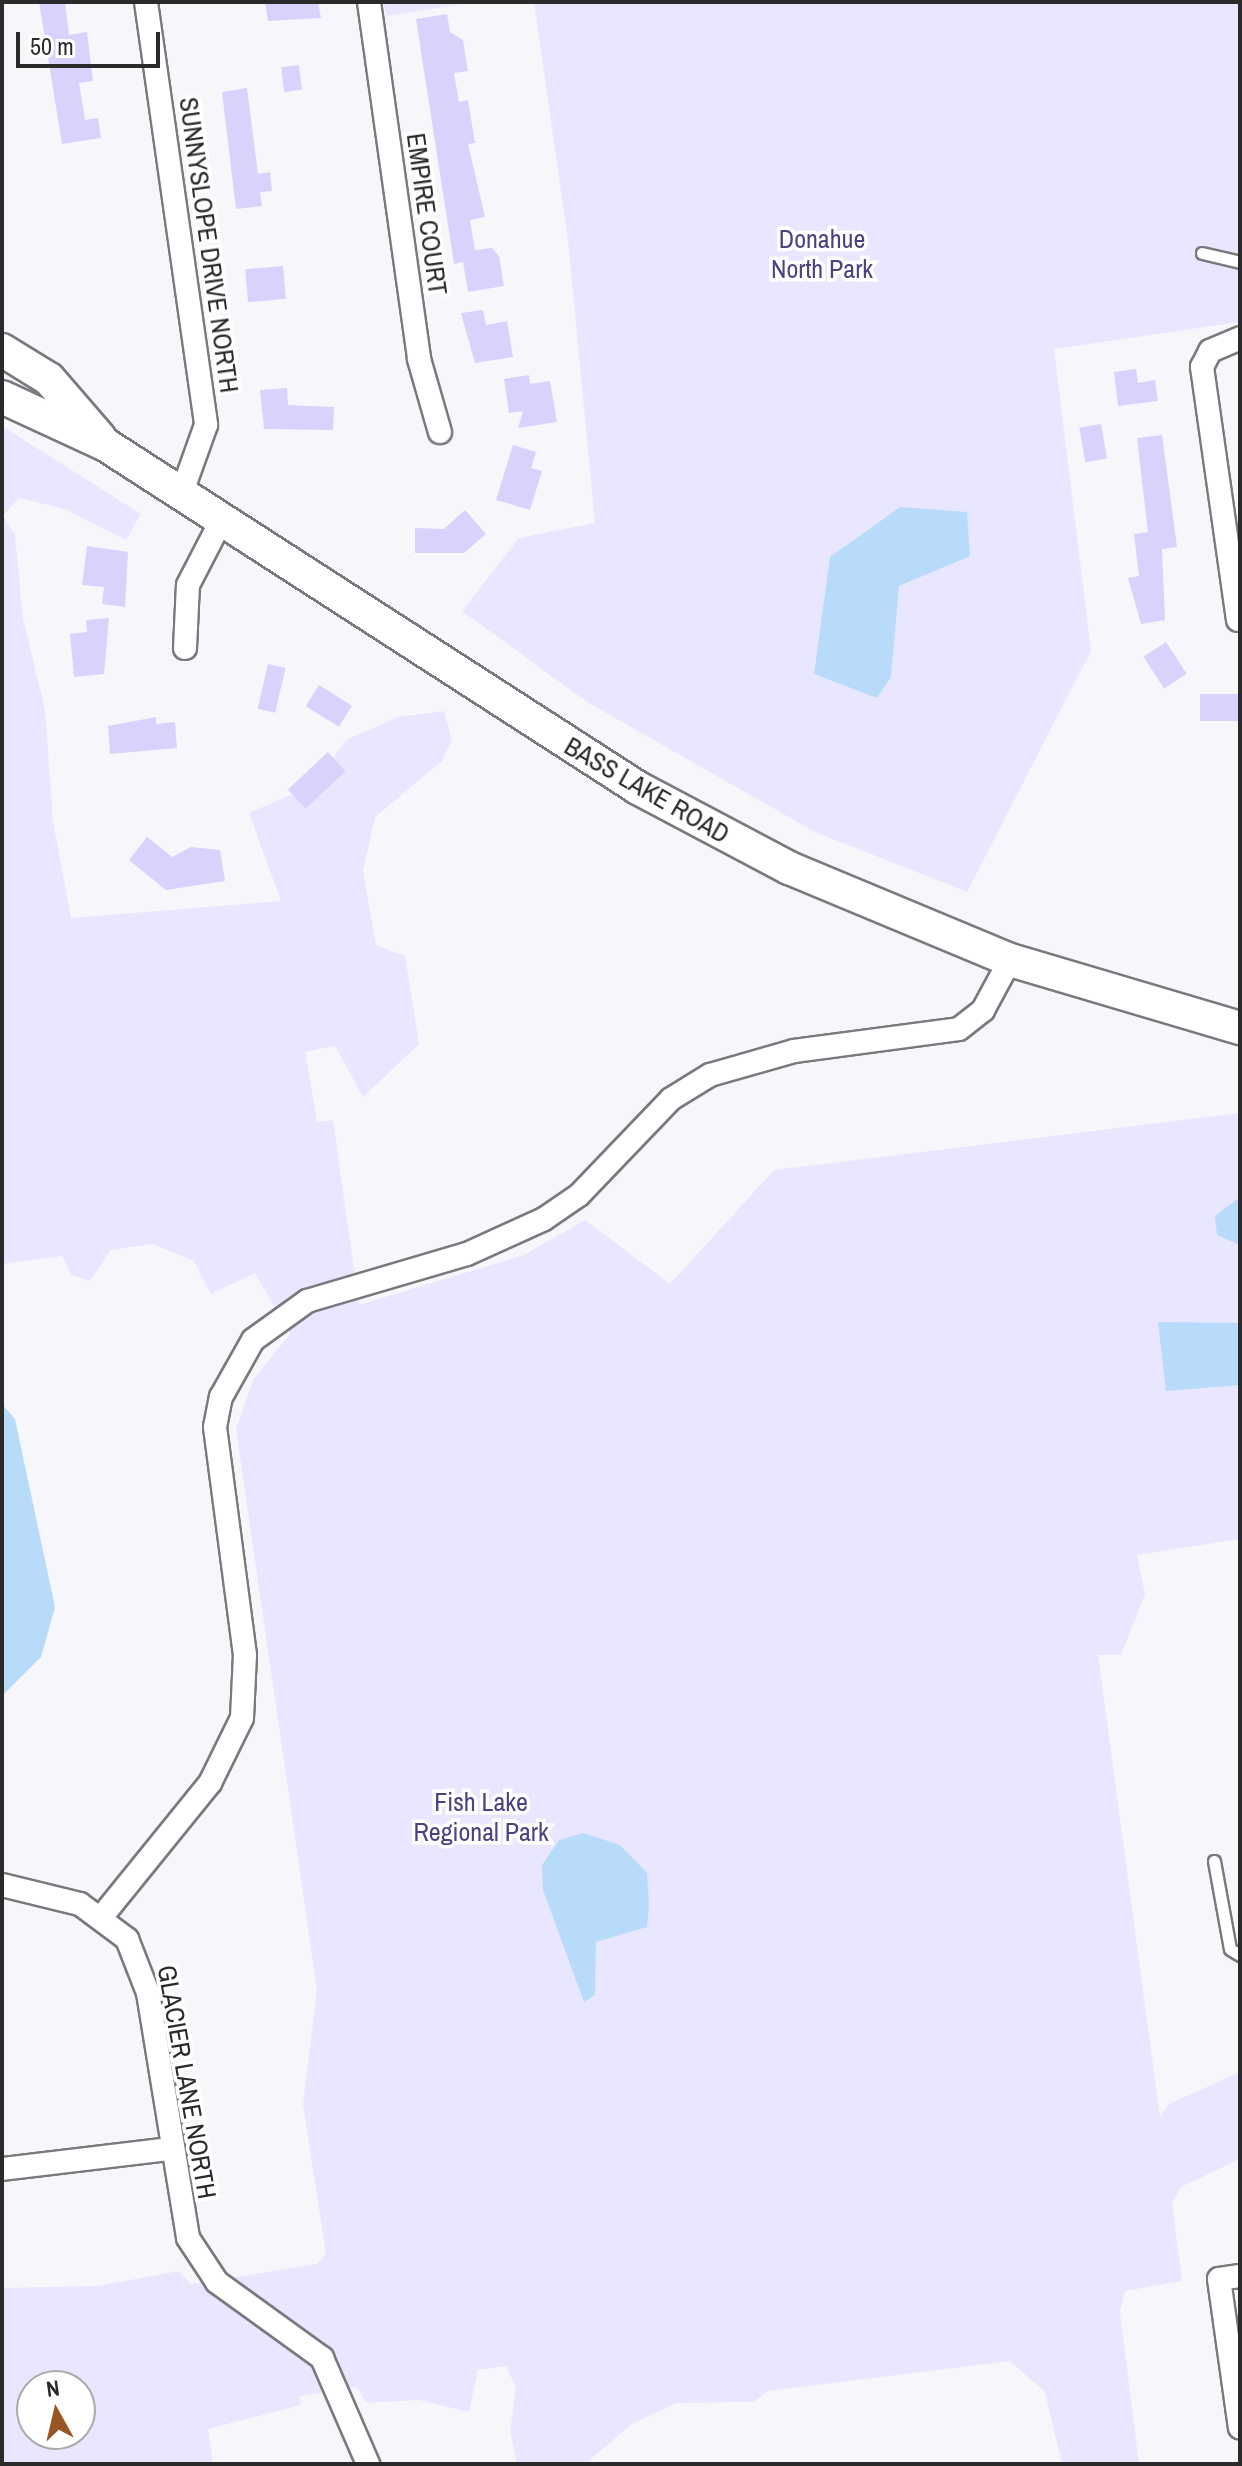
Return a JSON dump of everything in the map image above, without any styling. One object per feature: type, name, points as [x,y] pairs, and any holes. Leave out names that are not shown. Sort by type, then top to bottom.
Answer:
[{"type":"main road","name":"BASS LAKE ROAD","points":[[2,350],[49,379],[106,445]]},
{"type":"main road","name":"BASS LAKE ROAD","points":[[2,397],[106,445],[638,788],[789,868],[1010,960],[1240,1028]]},
{"type":"street","name":"SUNNYSLOPE DRIVE NORTH","points":[[146,2],[206,425],[182,492]]},
{"type":"street","name":"EMPIRE COURT","points":[[369,2],[419,359],[440,432]]},
{"type":"street","points":[[1238,620],[1202,367],[1210,351],[1240,338]]},
{"type":"street","points":[[185,648],[188,585],[222,519]]},
{"type":"street","points":[[2,1885],[103,1915],[210,1783],[242,1718],[245,1655],[215,1427],[233,1369],[253,1340],[307,1301],[467,1254],[544,1219],[579,1195],[671,1099],[710,1075],[794,1051],[959,1029],[983,1010],[1010,960]]},
{"type":"street","name":"GLACIER LANE NORTH","points":[[103,1915],[141,1963],[180,2211],[200,2261],[217,2282],[322,2358],[368,2464]]},
{"type":"street","points":[[2,2169],[170,2149]]},
{"type":"street","points":[[1230,2277],[1240,2428]]},
{"type":"lane","points":[[1202,253],[1240,262]]},
{"type":"lane","points":[[1214,1861],[1230,1949],[1240,1955]]},
{"type":"green space","points":[[384,2],[475,2],[386,16]]},
{"type":"green space","name":"Donahue North Park","points":[[534,2],[1240,2],[1240,322],[1054,349],[1091,651],[967,892],[815,832],[587,702],[462,611],[519,538],[595,523],[568,241]]},
{"type":"green space","name":"Fish Lake Regional Park","points":[[2,426],[141,514],[126,540],[65,509],[19,498],[3,516],[15,535],[23,619],[45,709],[53,822],[71,918],[281,901],[249,813],[314,785],[346,740],[398,717],[444,711],[452,740],[442,761],[375,817],[363,871],[376,945],[405,956],[419,1044],[363,1097],[335,1046],[305,1052],[317,1122],[333,1120],[359,1305],[524,1255],[585,1220],[670,1284],[774,1170],[1240,1113],[1240,1539],[1137,1555],[1145,1594],[1121,1655],[1098,1655],[1160,2117],[1169,2104],[1240,2072],[1240,2159],[1181,2187],[1172,2203],[1182,2281],[1125,2291],[1120,2312],[1139,2464],[1062,2464],[1045,2392],[1010,2361],[768,2391],[754,2402],[676,2403],[632,2424],[585,2464],[517,2464],[510,2431],[516,2388],[506,2366],[478,2370],[469,2412],[419,2400],[366,2403],[357,2387],[299,2396],[301,2405],[208,2429],[213,2464],[2,2464],[2,2288],[98,2286],[179,2271],[191,2284],[317,2264],[326,2254],[303,2104],[317,1990],[236,1429],[253,1380],[290,1334],[255,1273],[211,1294],[194,1261],[153,1244],[111,1250],[90,1281],[71,1275],[62,1256],[2,1264]]},
{"type":"shaded area","points":[[900,507],[967,512],[970,556],[899,586],[891,677],[877,698],[814,674],[830,557]]},
{"type":"shaded area","points":[[1240,1197],[1240,1245],[1217,1235],[1215,1216]]},
{"type":"shaded area","points":[[1158,1322],[1240,1323],[1240,1385],[1166,1391]]},
{"type":"shaded area","points":[[2,1404],[15,1419],[55,1607],[41,1657],[2,1696]]},
{"type":"shaded area","points":[[583,1833],[620,1845],[647,1873],[649,1905],[647,1927],[596,1942],[595,1995],[584,2002],[543,1890],[542,1865],[559,1840]]},
{"type":"building","points":[[39,2],[65,2],[69,35],[87,32],[93,81],[79,83],[85,120],[98,118],[101,138],[62,144]]},
{"type":"building","points":[[265,2],[318,2],[321,18],[268,21]]},
{"type":"building","points":[[447,14],[450,32],[463,40],[468,71],[454,73],[459,102],[468,100],[475,143],[468,144],[485,217],[470,220],[475,250],[492,248],[499,256],[504,286],[468,292],[463,262],[454,264],[416,19]]},
{"type":"building","points":[[299,65],[302,90],[284,92],[281,67]]},
{"type":"building","points":[[247,88],[258,174],[270,172],[272,191],[260,192],[262,206],[236,209],[222,92]]},
{"type":"building","points":[[283,266],[286,299],[248,302],[245,269]]},
{"type":"building","points":[[483,310],[486,325],[507,321],[513,357],[475,363],[461,313]]},
{"type":"building","points":[[1136,369],[1138,383],[1155,380],[1158,401],[1118,406],[1114,372]]},
{"type":"building","points":[[529,375],[530,384],[550,381],[557,422],[518,428],[523,411],[509,413],[504,379]]},
{"type":"building","points":[[287,388],[288,405],[334,407],[333,430],[264,429],[260,390]]},
{"type":"building","points":[[1101,424],[1107,458],[1085,462],[1079,428]]},
{"type":"building","points":[[1162,435],[1177,547],[1162,549],[1165,620],[1141,624],[1128,578],[1139,576],[1134,534],[1148,532],[1137,438]]},
{"type":"building","points":[[513,445],[536,452],[531,468],[542,471],[530,510],[496,500]]},
{"type":"building","points":[[465,510],[486,534],[464,553],[415,553],[415,528],[444,529]]},
{"type":"building","points":[[87,546],[128,552],[125,607],[102,604],[104,587],[82,585]]},
{"type":"building","points":[[109,618],[104,674],[74,677],[70,634],[87,632],[86,620]]},
{"type":"building","points":[[1166,642],[1187,674],[1164,689],[1143,657]]},
{"type":"building","points":[[268,664],[286,668],[275,713],[258,709]]},
{"type":"building","points":[[319,685],[352,706],[339,727],[306,706]]},
{"type":"building","points":[[1200,694],[1240,694],[1240,721],[1200,721]]},
{"type":"building","points":[[156,717],[156,724],[175,722],[177,748],[110,754],[108,726]]},
{"type":"building","points":[[328,752],[346,771],[306,809],[288,790]]},
{"type":"building","points":[[147,837],[172,857],[191,847],[220,850],[225,881],[166,890],[129,860]]}]
